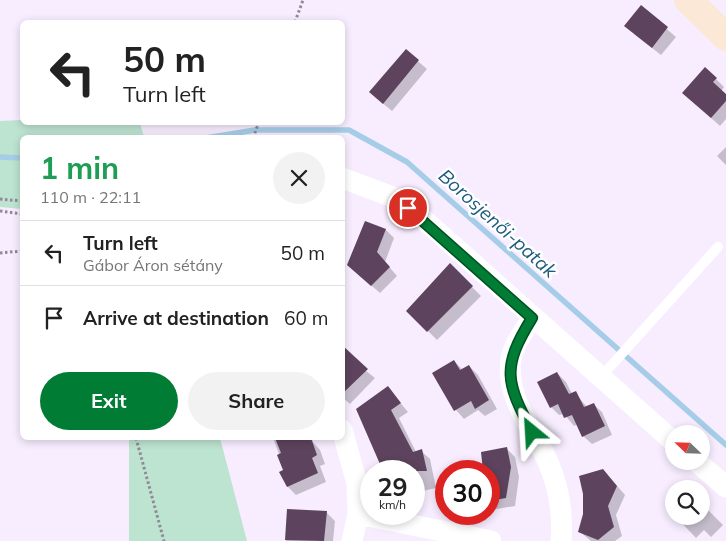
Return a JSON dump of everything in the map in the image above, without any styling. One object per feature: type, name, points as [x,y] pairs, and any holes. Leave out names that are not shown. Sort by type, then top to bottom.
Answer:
[{"type":"main road","points":[[688,0],[726,37]]},
{"type":"street","points":[[345,179],[393,197],[422,218],[532,318],[665,434]]},
{"type":"street","points":[[532,318],[511,358],[511,378],[515,399],[548,463],[558,493],[562,524],[561,541]]},
{"type":"street","points":[[345,440],[357,483],[358,514],[352,541]]},
{"type":"street","points":[[706,470],[726,487]]},
{"type":"street","points":[[358,514],[491,541]]},
{"type":"lane","points":[[600,378],[718,247]]},
{"type":"path","points":[[296,20],[303,0]]},
{"type":"path","points":[[0,199],[20,201]]},
{"type":"path","points":[[0,212],[20,214]]},
{"type":"path","points":[[0,253],[20,251]]},
{"type":"path","points":[[137,440],[164,541]]},
{"type":"green space","points":[[20,120],[20,125],[141,125],[143,135],[20,135],[20,209],[0,207],[0,121]]},
{"type":"green space","points":[[129,440],[221,440],[247,541],[129,541]]},
{"type":"building","points":[[641,5],[668,27],[652,48],[624,26]]},
{"type":"building","points":[[406,49],[419,60],[383,104],[369,92]]},
{"type":"building","points":[[705,67],[717,78],[713,82],[726,94],[726,101],[711,118],[682,93]]},
{"type":"building","points":[[365,221],[386,229],[377,252],[390,267],[371,286],[347,265]]},
{"type":"building","points":[[450,263],[473,286],[427,332],[406,311]]},
{"type":"building","points":[[345,348],[368,369],[345,391]]},
{"type":"building","points":[[454,360],[460,370],[469,365],[489,400],[475,409],[471,401],[454,411],[432,373]]},
{"type":"building","points":[[557,372],[569,394],[576,391],[584,407],[594,403],[605,426],[582,437],[572,415],[564,418],[558,404],[550,408],[537,382]]},
{"type":"building","points":[[388,386],[401,403],[391,410],[413,452],[422,449],[424,460],[378,460],[356,409]]},
{"type":"building","points":[[276,440],[312,440],[317,455],[312,458],[318,473],[287,487],[279,472],[283,470],[277,455],[281,453]]},
{"type":"building","points":[[507,447],[511,467],[506,498],[500,499],[500,460],[482,460],[481,452]]},
{"type":"building","points":[[603,469],[617,486],[608,506],[614,527],[598,540],[578,532],[583,514],[583,494],[579,476]]},
{"type":"building","points":[[287,509],[327,511],[324,541],[285,540]]},
{"type":"waterway","name":"Borosjenői-patak","points":[[224,135],[255,130],[349,130],[407,162],[726,445]]},
{"type":"waterway","name":"Borosjenői-patak","points":[[0,157],[20,158]]},
{"type":"route","points":[[408,208],[422,218],[532,318],[519,339],[511,358],[511,378],[515,399],[532,432]]}]
